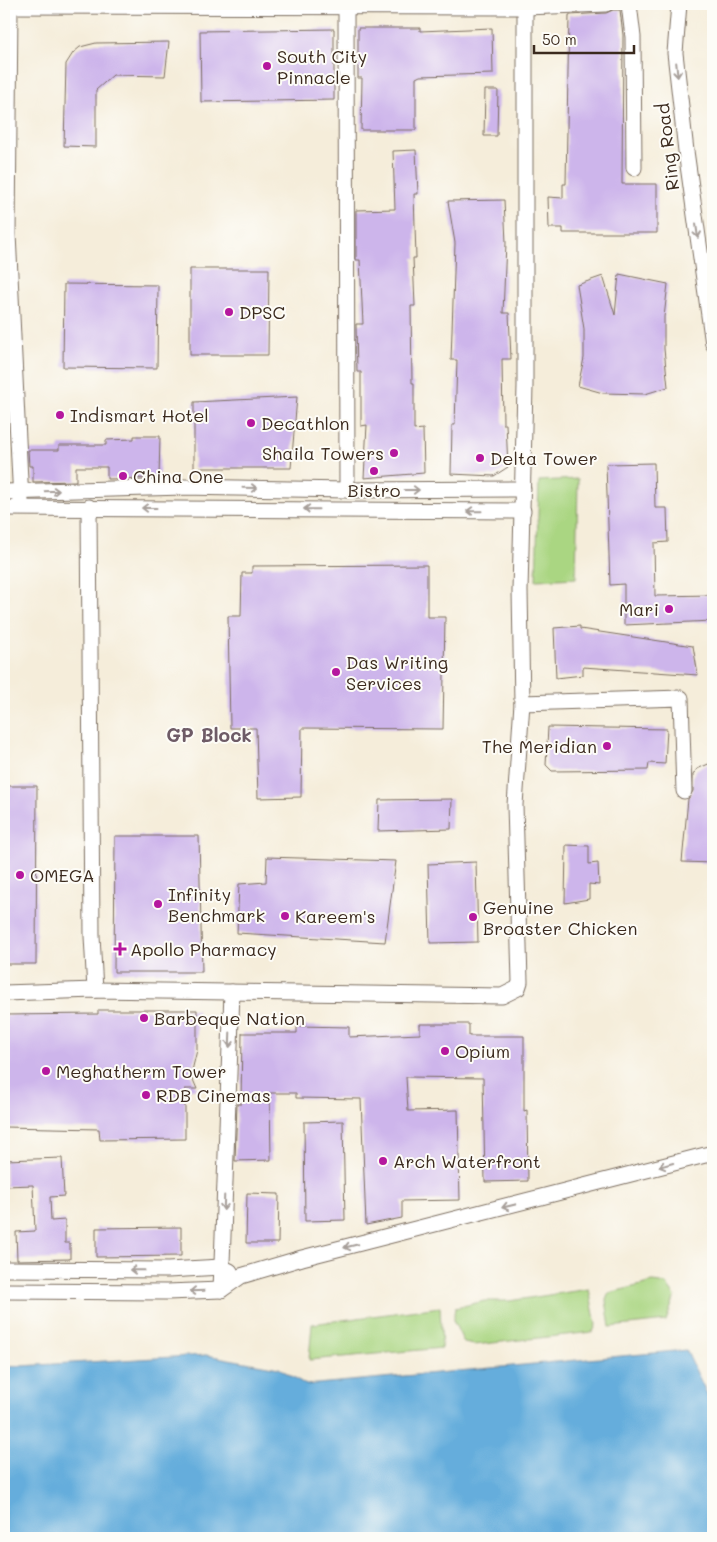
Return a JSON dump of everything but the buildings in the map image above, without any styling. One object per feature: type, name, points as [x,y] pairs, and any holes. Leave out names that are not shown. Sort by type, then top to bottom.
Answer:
[{"type":"street","points":[[21,508],[8,234],[7,6],[525,7],[606,4]]},
{"type":"street","points":[[629,4],[632,37],[634,168]]},
{"type":"street","name":"Ring Road","points":[[679,4],[676,62],[686,151],[713,344]]},
{"type":"street","points":[[346,6],[347,490]]},
{"type":"street","points":[[4,993],[94,990],[502,996],[518,988],[520,982],[516,806],[522,703],[520,591],[523,489],[525,7]]},
{"type":"street","points":[[4,492],[184,487],[347,490],[523,489]]},
{"type":"street","points":[[4,508],[522,511]]},
{"type":"street","points":[[89,508],[94,990]]},
{"type":"street","points":[[522,703],[681,698],[684,792]]},
{"type":"street","points":[[221,1290],[232,992]]},
{"type":"street","points":[[4,1291],[167,1292],[221,1290],[241,1276],[302,1258],[536,1200],[713,1153]]},
{"type":"street","points":[[4,1269],[168,1270],[221,1267],[241,1276]]},
{"type":"street","points":[[24,1291],[25,1269]]},
{"type":"street","points":[[104,1292],[105,1270]]},
{"type":"street","points":[[167,1292],[168,1270]]},
{"type":"green space","points":[[578,479],[576,578],[536,580],[539,481]]},
{"type":"green space","points":[[653,1282],[666,1284],[675,1296],[666,1321],[610,1327],[606,1300],[609,1293]]},
{"type":"green space","points":[[589,1289],[596,1325],[593,1332],[474,1345],[464,1343],[453,1320],[455,1308],[484,1301],[509,1301]]},
{"type":"green space","points":[[440,1307],[442,1348],[309,1360],[312,1324]]},
{"type":"water","points":[[686,1350],[708,1396],[713,1396],[713,1538],[4,1538],[4,1367],[206,1355],[279,1368],[306,1385]]},
{"type":"place","name":"South City Pinnacle","points":[[267,66]]},
{"type":"place","name":"DPSC","points":[[229,312]]},
{"type":"place","name":"Indismart Hotel","points":[[60,415]]},
{"type":"place","name":"Decathlon","points":[[251,423]]},
{"type":"place","name":"Shaila Towers","points":[[394,453]]},
{"type":"place","name":"Delta Tower","points":[[480,458]]},
{"type":"place","name":"Bistro","points":[[374,471]]},
{"type":"place","name":"China One","points":[[123,476]]},
{"type":"place","name":"Mari","points":[[669,609]]},
{"type":"place","name":"Das Writing Services","points":[[336,672]]},
{"type":"place","name":"The Meridian","points":[[607,746]]},
{"type":"place","name":"OMEGA","points":[[20,875]]},
{"type":"place","name":"Infinity Benchmark","points":[[158,904]]},
{"type":"place","name":"Kareem's","points":[[285,916]]},
{"type":"place","name":"Genuine Broaster Chicken","points":[[473,917]]},
{"type":"place","name":"Apollo Pharmacy","points":[[120,949]]},
{"type":"place","name":"Barbeque Nation","points":[[144,1018]]},
{"type":"place","name":"Opium","points":[[445,1051]]},
{"type":"place","name":"Meghatherm Tower","points":[[46,1071]]},
{"type":"place","name":"RDB Cinemas","points":[[146,1095]]},
{"type":"place","name":"Arch Waterfront","points":[[383,1161]]},
{"type":"district","name":"GP Block","points":[[209,734]]}]
